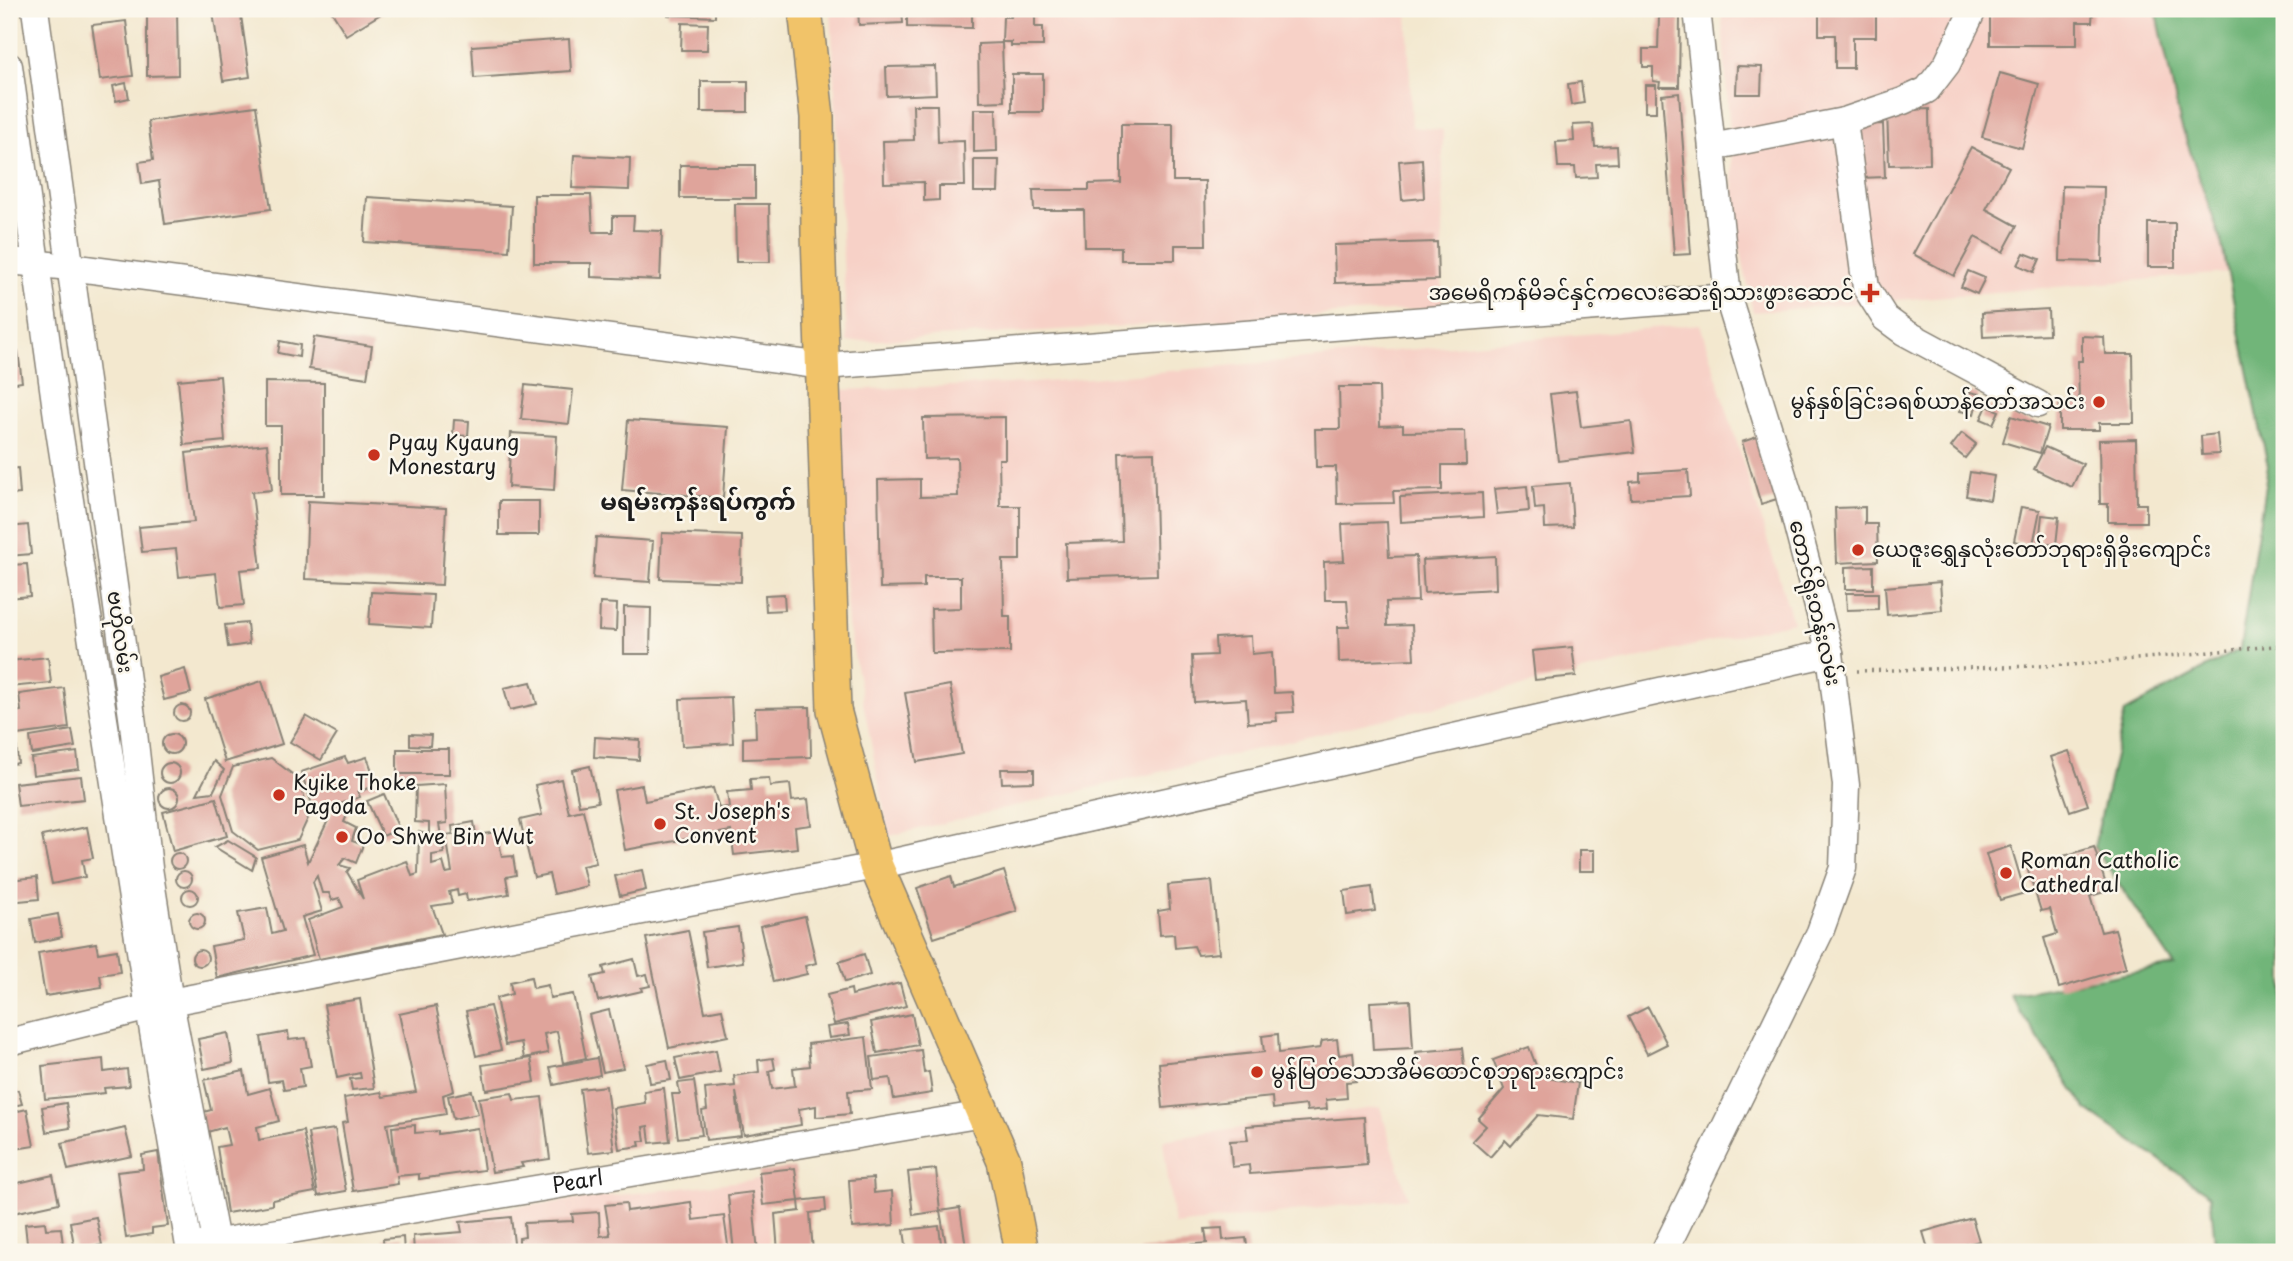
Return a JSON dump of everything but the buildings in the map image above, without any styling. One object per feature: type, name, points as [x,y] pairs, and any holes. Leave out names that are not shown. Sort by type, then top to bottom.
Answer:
[{"type":"main road","points":[[805,9],[817,117],[818,234],[834,710],[876,866],[1004,1161],[1022,1252]]},
{"type":"street","name":"ဗဟိုလမ်း","points":[[35,9],[131,710],[149,868],[159,1005],[184,1251]]},
{"type":"street","name":"တောင်ရိုးတန်းလမ်း","points":[[1664,1252],[1820,932],[1843,868],[1846,785],[1832,662],[1788,495],[1728,297],[1696,9]]},
{"type":"street","points":[[1712,147],[1844,121],[1927,90],[1947,64],[1972,12]]},
{"type":"street","name":"ဗဟိုလမ်း","points":[[9,66],[22,263],[159,1005],[217,1247]]},
{"type":"street","points":[[1844,121],[1866,288],[1885,318],[1904,332],[2038,404]]},
{"type":"street","points":[[22,263],[71,267],[824,366],[1728,297]]},
{"type":"street","points":[[9,1042],[159,1005],[876,866],[1832,662]]},
{"type":"street","name":"Pearl","points":[[184,1251],[984,1114]]},
{"type":"path","points":[[1832,662],[2072,665],[2284,645]]},
{"type":"shaded area","points":[[831,9],[1407,9],[1412,127],[1443,130],[1442,308],[847,342]]},
{"type":"shaded area","name":"အမေရိကန်မိခင်နှင့်ကလေးဆေးရုံသားဖွားဆောင်","points":[[1721,9],[2275,9],[2284,62],[2284,608],[2246,612],[2268,466],[2227,273],[1753,312],[1737,232]]},
{"type":"shaded area","points":[[1700,324],[1793,622],[889,836],[848,624],[841,390],[1033,383]]},
{"type":"shaded area","points":[[1380,1107],[1408,1198],[1174,1225],[1163,1140]]},
{"type":"shaded area","points":[[768,1178],[769,1252],[461,1252],[455,1214]]},
{"type":"green space","points":[[2156,9],[2284,9],[2284,1252],[2216,1252],[2210,1195],[2086,1109],[2009,995],[2174,965],[2094,847],[2125,712],[2240,649],[2268,466],[2221,241],[2180,122]]},
{"type":"place","name":"အမေရိကန်မိခင်နှင့်ကလေးဆေးရုံသားဖွားဆောင်","points":[[1870,293]]},
{"type":"place","name":"မွန်နှစ်ခြင်းခရစ်ယာန်တော်အသင်း","points":[[2099,402]]},
{"type":"place","name":"Pyay Kyaung Monestary","points":[[374,455]]},
{"type":"place","name":"ယေဇူးရွှေနှလုံးတော်ဘုရားရှိခိုးကျောင်း","points":[[1858,550]]},
{"type":"place","name":"Kyike Thoke Pagoda","points":[[279,795]]},
{"type":"place","name":"St. Joseph's Convent","points":[[660,824]]},
{"type":"place","name":"Oo Shwe Bin Wut","points":[[342,837]]},
{"type":"place","name":"Roman Catholic Cathedral","points":[[2006,873]]},
{"type":"place","name":"မွန်မြတ်သောအိမ်ထောင်စုဘုရားကျောင်း","points":[[1257,1072]]},
{"type":"district","name":"မရမ်းကုန်းရပ်ကွက်","points":[[698,502]]}]
